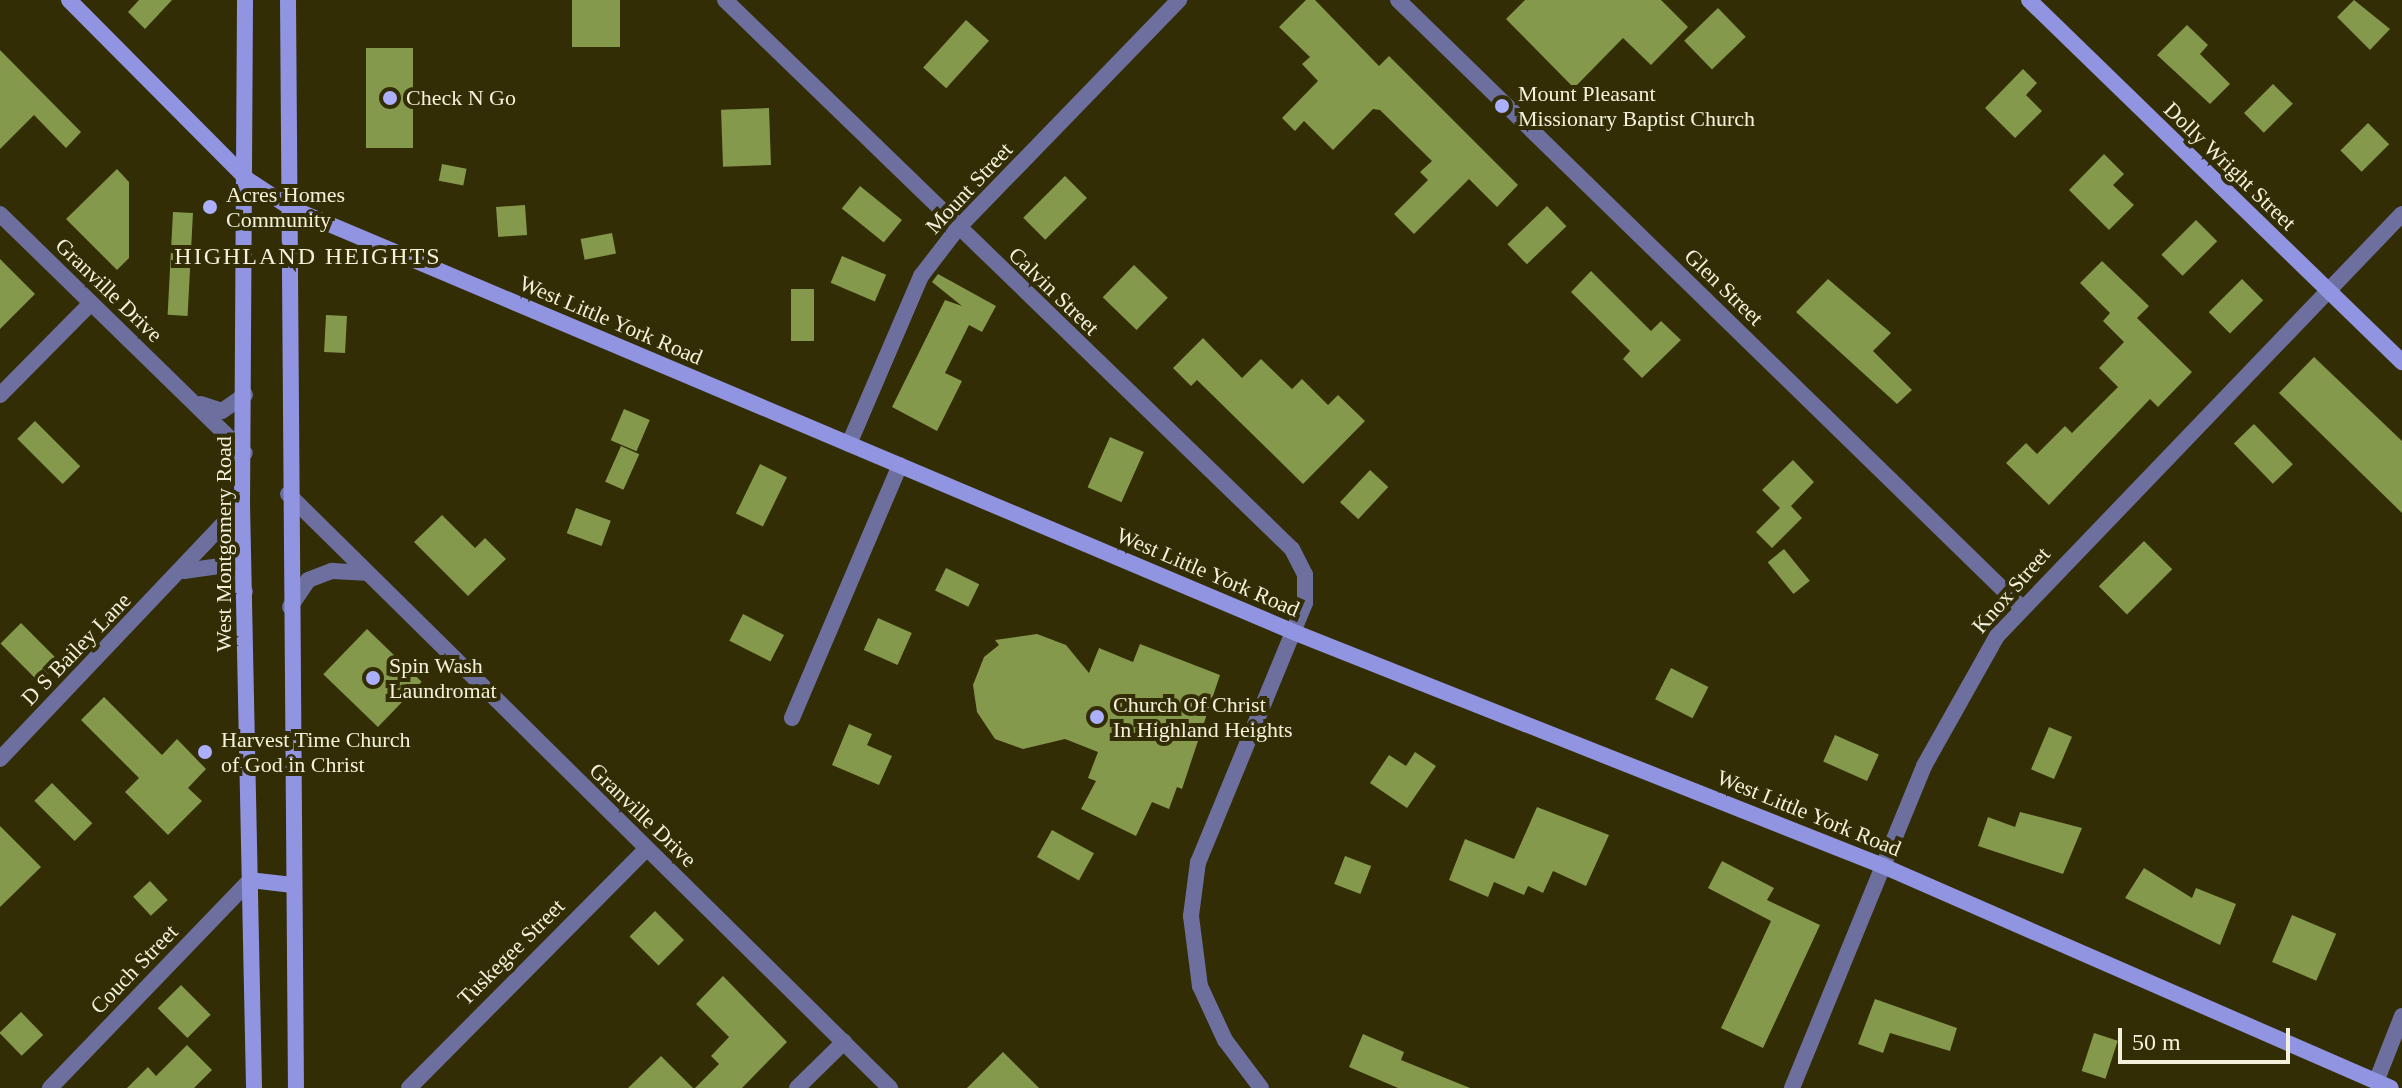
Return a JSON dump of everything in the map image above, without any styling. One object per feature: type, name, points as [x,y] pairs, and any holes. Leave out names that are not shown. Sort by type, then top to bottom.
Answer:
[{"type":"street","name":"West Little York Road","points":[[69,0],[248,180],[291,208],[1296,633],[1883,866],[2384,1085]]},
{"type":"street","name":"West Montgomery Road","points":[[245,0],[248,180],[242,504],[254,1088]]},
{"type":"street","points":[[288,0],[291,208],[288,494],[296,1088]]},
{"type":"street","name":"Calvin Street","points":[[725,0],[1292,549],[1305,575],[1296,633],[1198,862],[1191,916],[1200,986],[1225,1040],[1261,1088]]},
{"type":"street","name":"Mount Street","points":[[849,444],[921,276],[958,228],[1179,0]]},
{"type":"street","name":"Glen Street","points":[[1398,0],[2020,606]]},
{"type":"street","name":"Dolly Wright Street","points":[[2029,0],[2402,362]]},
{"type":"street","name":"Granville Drive","points":[[0,214],[245,453]]},
{"type":"street","name":"Knox Street","points":[[1792,1088],[1948,714],[2020,606],[2402,214]]},
{"type":"street","points":[[0,395],[91,303]]},
{"type":"street","name":"Granville Drive","points":[[188,398],[222,411],[245,395]]},
{"type":"street","points":[[792,718],[900,465]]},
{"type":"street","name":"Granville Drive","points":[[288,494],[890,1088]]},
{"type":"street","name":"D S Bailey Lane","points":[[0,759],[184,571],[242,504]]},
{"type":"street","points":[[184,571],[221,566],[245,592]]},
{"type":"street","points":[[290,607],[308,580],[332,571],[365,573]]},
{"type":"street","name":"Tuskegee Street","points":[[409,1088],[646,849]]},
{"type":"street","points":[[250,880],[293,885]]},
{"type":"street","name":"Couch Street","points":[[50,1088],[250,880]]},
{"type":"street","points":[[2384,1085],[2402,1016]]},
{"type":"street","points":[[797,1088],[844,1042]]},
{"type":"building","points":[[139,0],[172,0],[145,29],[128,12]]},
{"type":"building","points":[[572,0],[620,0],[620,47],[572,47]]},
{"type":"building","points":[[1306,0],[1315,0],[1379,66],[1389,56],[1518,185],[1497,207],[1469,179],[1414,234],[1394,214],[1428,180],[1420,172],[1432,161],[1380,110],[1373,109],[1333,150],[1304,121],[1295,131],[1282,118],[1318,81],[1302,64],[1310,57],[1279,27]]},
{"type":"building","points":[[1525,0],[1661,0],[1688,27],[1651,65],[1623,38],[1574,88],[1506,19]]},
{"type":"building","points":[[2354,0],[2390,29],[2370,50],[2337,17]]},
{"type":"building","points":[[1718,8],[1746,37],[1712,69],[1684,41]]},
{"type":"building","points":[[966,20],[989,41],[946,88],[923,68]]},
{"type":"building","points":[[2187,25],[2208,45],[2200,54],[2230,84],[2210,104],[2157,55]]},
{"type":"building","name":"Check N Go","points":[[366,48],[413,48],[413,148],[366,148]]},
{"type":"building","points":[[0,50],[81,132],[66,148],[34,115],[0,149]]},
{"type":"building","points":[[2023,69],[2037,83],[2026,95],[2042,111],[2015,138],[1985,108]]},
{"type":"building","points":[[2273,84],[2293,104],[2264,133],[2244,113]]},
{"type":"building","points":[[769,108],[771,165],[723,167],[721,110]]},
{"type":"building","points":[[2368,123],[2389,144],[2362,172],[2340,151]]},
{"type":"building","points":[[2104,154],[2124,174],[2113,185],[2134,205],[2109,230],[2069,190]]},
{"type":"building","points":[[442,164],[467,169],[463,185],[439,181]]},
{"type":"building","points":[[117,169],[129,182],[129,258],[117,270],[66,219]]},
{"type":"building","points":[[1065,176],[1087,198],[1045,240],[1023,218]]},
{"type":"building","points":[[860,186],[902,220],[884,243],[842,209]]},
{"type":"building","points":[[525,205],[527,235],[498,237],[496,207]]},
{"type":"building","points":[[1547,206],[1566,226],[1527,264],[1507,244]]},
{"type":"building","points":[[173,212],[193,213],[188,316],[168,315]]},
{"type":"building","points":[[2196,220],[2217,241],[2183,276],[2161,255]]},
{"type":"building","points":[[612,233],[616,254],[585,260],[581,239]]},
{"type":"building","points":[[842,256],[886,275],[875,301],[831,283]]},
{"type":"building","points":[[0,259],[35,294],[0,329]]},
{"type":"building","points":[[2102,261],[2149,306],[2137,318],[2192,372],[2158,407],[2150,399],[2049,505],[2006,463],[2026,443],[2037,454],[2065,426],[2072,433],[2118,387],[2099,368],[2124,342],[2103,321],[2110,313],[2080,283]]},
{"type":"building","points":[[1134,265],[1168,298],[1137,330],[1103,297]]},
{"type":"building","points":[[1591,271],[1651,331],[1661,321],[1681,340],[1642,378],[1623,359],[1630,351],[1571,292]]},
{"type":"building","points":[[938,274],[996,306],[982,332],[969,325],[945,373],[962,381],[937,431],[892,407],[945,300],[962,306],[932,282]]},
{"type":"building","points":[[1828,279],[1891,333],[1873,351],[1912,390],[1897,404],[1796,312]]},
{"type":"building","points":[[2242,279],[2263,300],[2230,333],[2209,312]]},
{"type":"building","points":[[791,289],[814,289],[814,341],[791,341]]},
{"type":"building","points":[[326,315],[347,316],[345,353],[324,352]]},
{"type":"building","points":[[1203,338],[1242,378],[1261,359],[1292,389],[1302,379],[1328,405],[1338,395],[1365,421],[1303,484],[1197,380],[1191,386],[1173,368]]},
{"type":"building","points":[[2314,357],[2402,441],[2402,513],[2279,393]]},
{"type":"building","points":[[624,409],[650,420],[636,451],[611,440]]},
{"type":"building","points":[[35,421],[80,466],[63,484],[17,439]]},
{"type":"building","points":[[2254,424],[2293,464],[2273,484],[2234,443]]},
{"type":"building","points":[[1110,437],[1144,452],[1121,502],[1088,487]]},
{"type":"building","points":[[621,446],[639,454],[623,490],[605,482]]},
{"type":"building","points":[[1793,460],[1814,482],[1791,506],[1802,518],[1772,548],[1756,532],[1780,508],[1762,490]]},
{"type":"building","points":[[760,464],[787,477],[763,527],[736,513]]},
{"type":"building","points":[[1370,470],[1388,487],[1358,519],[1340,502]]},
{"type":"building","points":[[576,508],[611,521],[602,546],[567,533]]},
{"type":"building","points":[[442,515],[475,548],[485,538],[506,559],[468,596],[414,542]]},
{"type":"building","points":[[2144,541],[2172,569],[2127,615],[2099,586]]},
{"type":"building","points":[[1784,549],[1810,581],[1793,594],[1768,562]]},
{"type":"building","points":[[946,568],[979,584],[968,607],[935,590]]},
{"type":"building","points":[[743,614],[784,635],[770,662],[729,641]]},
{"type":"building","points":[[878,618],[912,633],[898,665],[864,650]]},
{"type":"building","points":[[21,623],[60,662],[39,682],[0,644]]},
{"type":"building","name":"Spin Wash Laundromat","points":[[367,629],[422,682],[378,727],[323,674]]},
{"type":"building","points":[[1037,634],[1066,645],[1089,673],[1099,648],[1133,662],[1140,644],[1220,675],[1182,789],[1177,787],[1169,809],[1152,802],[1136,836],[1081,809],[1096,781],[1088,778],[1098,752],[1065,739],[1023,749],[995,739],[977,712],[973,685],[984,657],[999,645],[995,640]]},
{"type":"building","points":[[1671,668],[1708,687],[1693,718],[1655,699]]},
{"type":"building","points":[[104,697],[162,755],[177,739],[206,769],[188,788],[202,801],[168,835],[125,792],[139,778],[81,720]]},
{"type":"building","points":[[849,724],[872,734],[867,745],[892,756],[879,785],[832,765]]},
{"type":"building","points":[[2049,727],[2072,737],[2054,779],[2031,769]]},
{"type":"building","points":[[1835,735],[1879,755],[1867,781],[1823,761]]},
{"type":"building","points":[[1415,752],[1436,766],[1407,808],[1370,783],[1389,755],[1406,766]]},
{"type":"building","points":[[52,783],[92,823],[75,841],[34,801]]},
{"type":"building","points":[[1537,807],[1609,835],[1586,886],[1553,871],[1543,893],[1528,886],[1524,895],[1494,882],[1488,897],[1449,880],[1465,839],[1514,859]]},
{"type":"building","points":[[2020,812],[2082,828],[2063,874],[1978,846],[1988,817],[2015,827]]},
{"type":"building","points":[[0,826],[41,867],[0,907]]},
{"type":"building","points":[[1052,830],[1094,853],[1079,880],[1037,857]]},
{"type":"building","points":[[1345,856],[1371,866],[1360,894],[1334,884]]},
{"type":"building","points":[[1722,861],[1774,888],[1767,900],[1820,925],[1763,1048],[1721,1028],[1771,921],[1708,888]]},
{"type":"building","points":[[2144,868],[2192,898],[2196,888],[2236,904],[2220,945],[2125,898]]},
{"type":"building","points":[[150,881],[168,900],[151,916],[133,897]]},
{"type":"building","points":[[655,911],[684,940],[659,965],[630,936]]},
{"type":"building","points":[[2292,915],[2336,934],[2316,981],[2272,962]]},
{"type":"building","points":[[723,976],[787,1042],[742,1088],[695,1088],[719,1064],[711,1056],[729,1037],[696,1004]]},
{"type":"building","points":[[181,985],[211,1015],[187,1038],[158,1008]]},
{"type":"building","points":[[1875,999],[1957,1028],[1950,1051],[1890,1033],[1883,1053],[1858,1044]]},
{"type":"building","points":[[21,1012],[43,1035],[22,1056],[0,1033]]},
{"type":"building","points":[[2094,1033],[2118,1041],[2105,1079],[2082,1071]]},
{"type":"building","points":[[1363,1034],[1404,1052],[1401,1060],[1470,1088],[1398,1088],[1349,1067]]},
{"type":"building","points":[[187,1045],[212,1070],[194,1088],[127,1088],[148,1067],[156,1076]]},
{"type":"building","points":[[1003,1052],[1039,1088],[967,1088]]},
{"type":"building","points":[[661,1056],[693,1088],[628,1088]]},
{"type":"place","name":"Check N Go","points":[[390,98]]},
{"type":"place","name":"Mount Pleasant Missionary Baptist Church","points":[[1502,106]]},
{"type":"place","name":"Acres Homes Community","points":[[210,207]]},
{"type":"place","name":"Spin Wash Laundromat","points":[[373,678]]},
{"type":"place","name":"Church Of Christ In Highland Heights","points":[[1097,717]]},
{"type":"place","name":"Harvest Time Church of God in Christ","points":[[205,752]]},
{"type":"district","name":"HIGHLAND HEIGHTS","points":[[308,257]]}]
